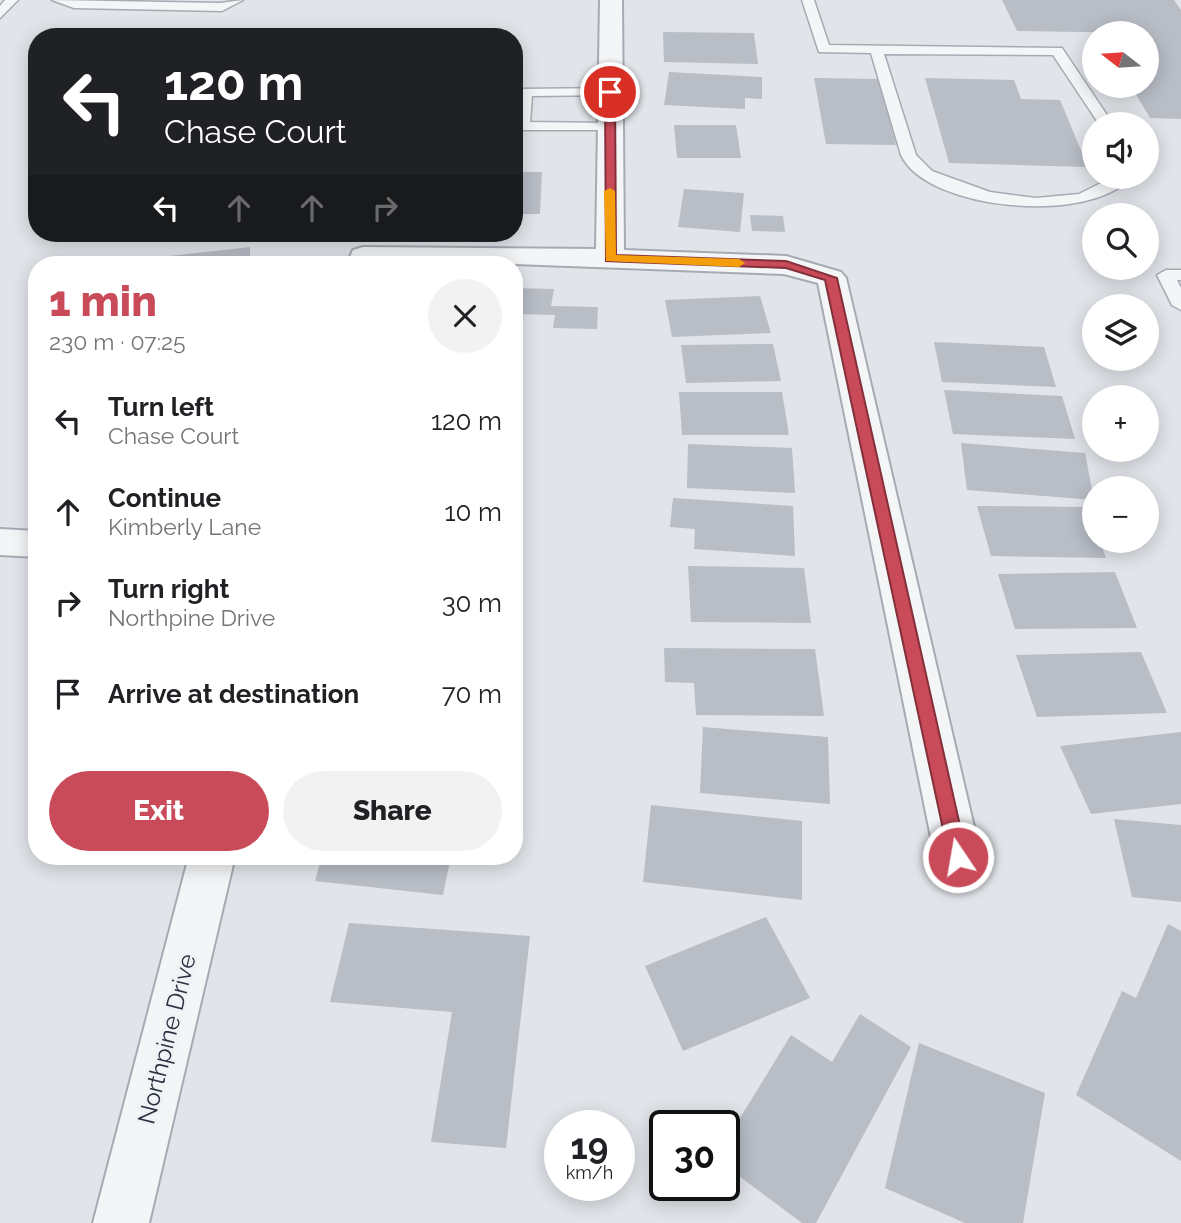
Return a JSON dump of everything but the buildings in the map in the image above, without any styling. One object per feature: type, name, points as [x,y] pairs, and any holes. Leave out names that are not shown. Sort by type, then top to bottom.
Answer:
[{"type":"street","points":[[610,258],[611,0]]},
{"type":"street","points":[[523,257],[786,265],[831,278],[958,857]]},
{"type":"street","points":[[0,542],[28,544]]},
{"type":"street","name":"Northpine Drive","points":[[121,1223],[210,865]]},
{"type":"lane","points":[[0,15],[12,0]]},
{"type":"lane","points":[[58,0],[75,4],[222,7],[237,0]]},
{"type":"lane","points":[[808,0],[824,49],[1058,51],[1098,112]]},
{"type":"lane","points":[[876,49],[912,162],[928,175],[964,190],[1010,201],[1041,203],[1070,200],[1101,189]]},
{"type":"lane","points":[[523,115],[525,92],[610,92]]},
{"type":"lane","points":[[523,126],[610,127]]},
{"type":"lane","points":[[1181,275],[1166,275],[1181,305]]},
{"type":"slow traffic","points":[[610,191],[610,258],[739,263]]},
{"type":"route","points":[[610,92],[610,258],[786,265],[831,278],[958,857]]}]
